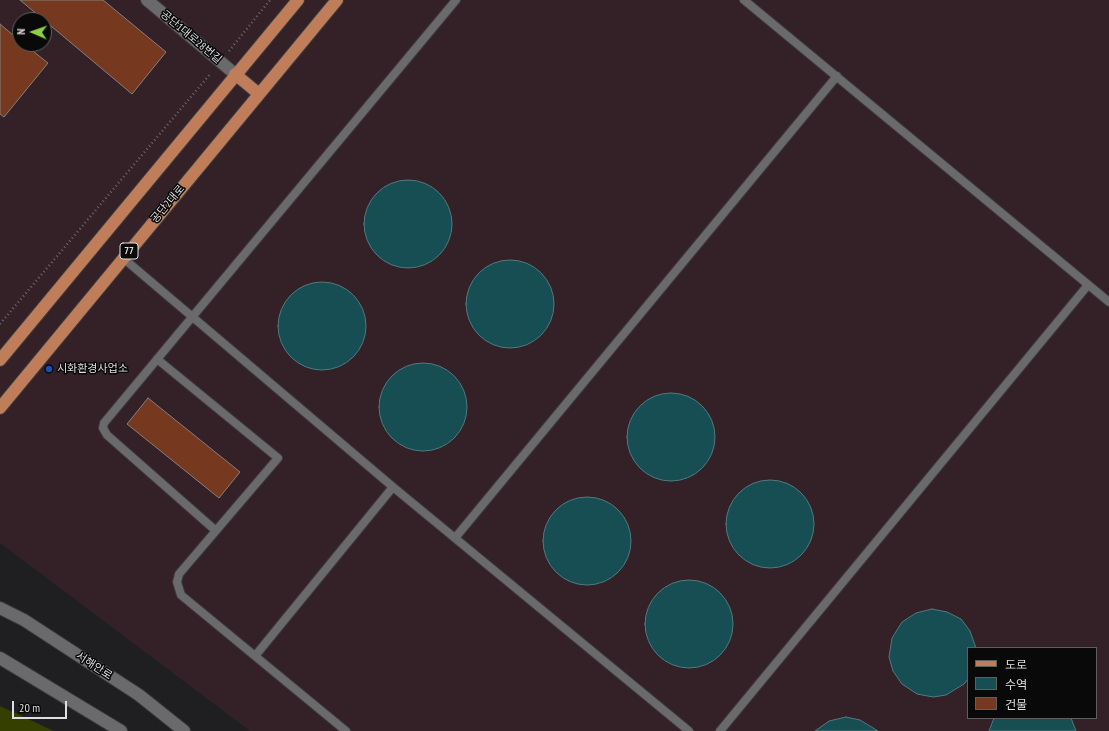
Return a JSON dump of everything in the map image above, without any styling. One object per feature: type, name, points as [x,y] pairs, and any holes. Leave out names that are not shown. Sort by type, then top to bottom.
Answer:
[{"type":"main road","name":"공단1대로28번길","points":[[146,0],[235,74]]},
{"type":"main road","points":[[0,360],[235,74],[298,0]]},
{"type":"main road","name":"공단2대로","points":[[0,408],[337,0]]},
{"type":"main road","points":[[235,74],[259,94]]},
{"type":"main road","name":"서해안로","points":[[0,608],[24,620],[139,695],[184,731]]},
{"type":"main road","points":[[0,658],[121,731]]},
{"type":"lane","points":[[215,530],[106,435],[103,428],[104,423],[456,0]]},
{"type":"lane","points":[[744,0],[1109,302]]},
{"type":"lane","points":[[455,538],[837,76]]},
{"type":"lane","points":[[123,258],[393,487],[689,731]]},
{"type":"lane","points":[[720,731],[1088,284]]},
{"type":"lane","points":[[157,359],[278,458],[179,574],[177,582],[181,595],[346,731]]},
{"type":"lane","points":[[255,656],[393,487]]},
{"type":"path","points":[[0,324],[270,0]]},
{"type":"shaded area","points":[[0,0],[1109,0],[1109,731],[250,731],[0,543]]},
{"type":"green space","points":[[0,706],[54,731],[0,731]]},
{"type":"water","points":[[408,180],[425,184],[439,193],[448,207],[452,224],[448,241],[439,255],[425,264],[408,268],[391,264],[377,255],[368,241],[364,224],[368,207],[377,193],[391,184]]},
{"type":"water","points":[[510,260],[527,264],[541,273],[550,287],[554,304],[550,321],[541,335],[527,344],[510,348],[493,344],[479,335],[470,321],[466,304],[470,287],[479,273],[493,264]]},
{"type":"water","points":[[322,282],[339,286],[353,295],[362,309],[366,326],[362,343],[353,357],[339,366],[322,370],[305,366],[291,357],[282,343],[278,326],[282,309],[291,295],[305,286]]},
{"type":"water","points":[[423,363],[440,367],[454,376],[463,390],[467,407],[463,424],[454,438],[440,447],[423,451],[406,447],[392,438],[383,424],[379,407],[383,390],[392,376],[406,367]]},
{"type":"water","points":[[671,393],[688,397],[702,406],[711,420],[715,437],[711,454],[702,468],[688,477],[671,481],[654,477],[640,468],[631,454],[627,437],[631,420],[640,406],[654,397]]},
{"type":"water","points":[[770,480],[787,484],[801,493],[810,507],[814,524],[810,541],[801,555],[787,564],[770,568],[753,564],[739,555],[730,541],[726,524],[730,507],[739,493],[753,484]]},
{"type":"water","points":[[587,497],[604,501],[618,510],[627,524],[631,541],[627,558],[618,572],[604,581],[587,585],[570,581],[556,572],[547,558],[543,541],[547,524],[556,510],[570,501]]},
{"type":"water","points":[[689,580],[706,584],[720,593],[729,607],[733,624],[729,641],[720,655],[706,664],[689,668],[672,664],[658,655],[649,641],[645,624],[649,607],[658,593],[672,584]]},
{"type":"water","points":[[932,609],[947,612],[961,619],[970,631],[976,647],[967,647],[967,680],[964,684],[946,695],[933,697],[917,694],[902,684],[893,671],[889,657],[892,638],[902,622],[916,613]]},
{"type":"water","points":[[846,717],[860,720],[878,731],[815,731],[829,721]]},
{"type":"water","points":[[994,719],[1071,719],[1076,731],[989,731]]},
{"type":"building","points":[[20,0],[103,0],[166,52],[132,94],[52,27],[52,12],[34,12]]},
{"type":"building","points":[[0,24],[12,34],[12,52],[34,52],[48,63],[4,117],[0,114]]},
{"type":"building","points":[[148,398],[240,472],[219,498],[127,424]]},
{"type":"place","name":"시화환경사업소","points":[[49,369]]}]
